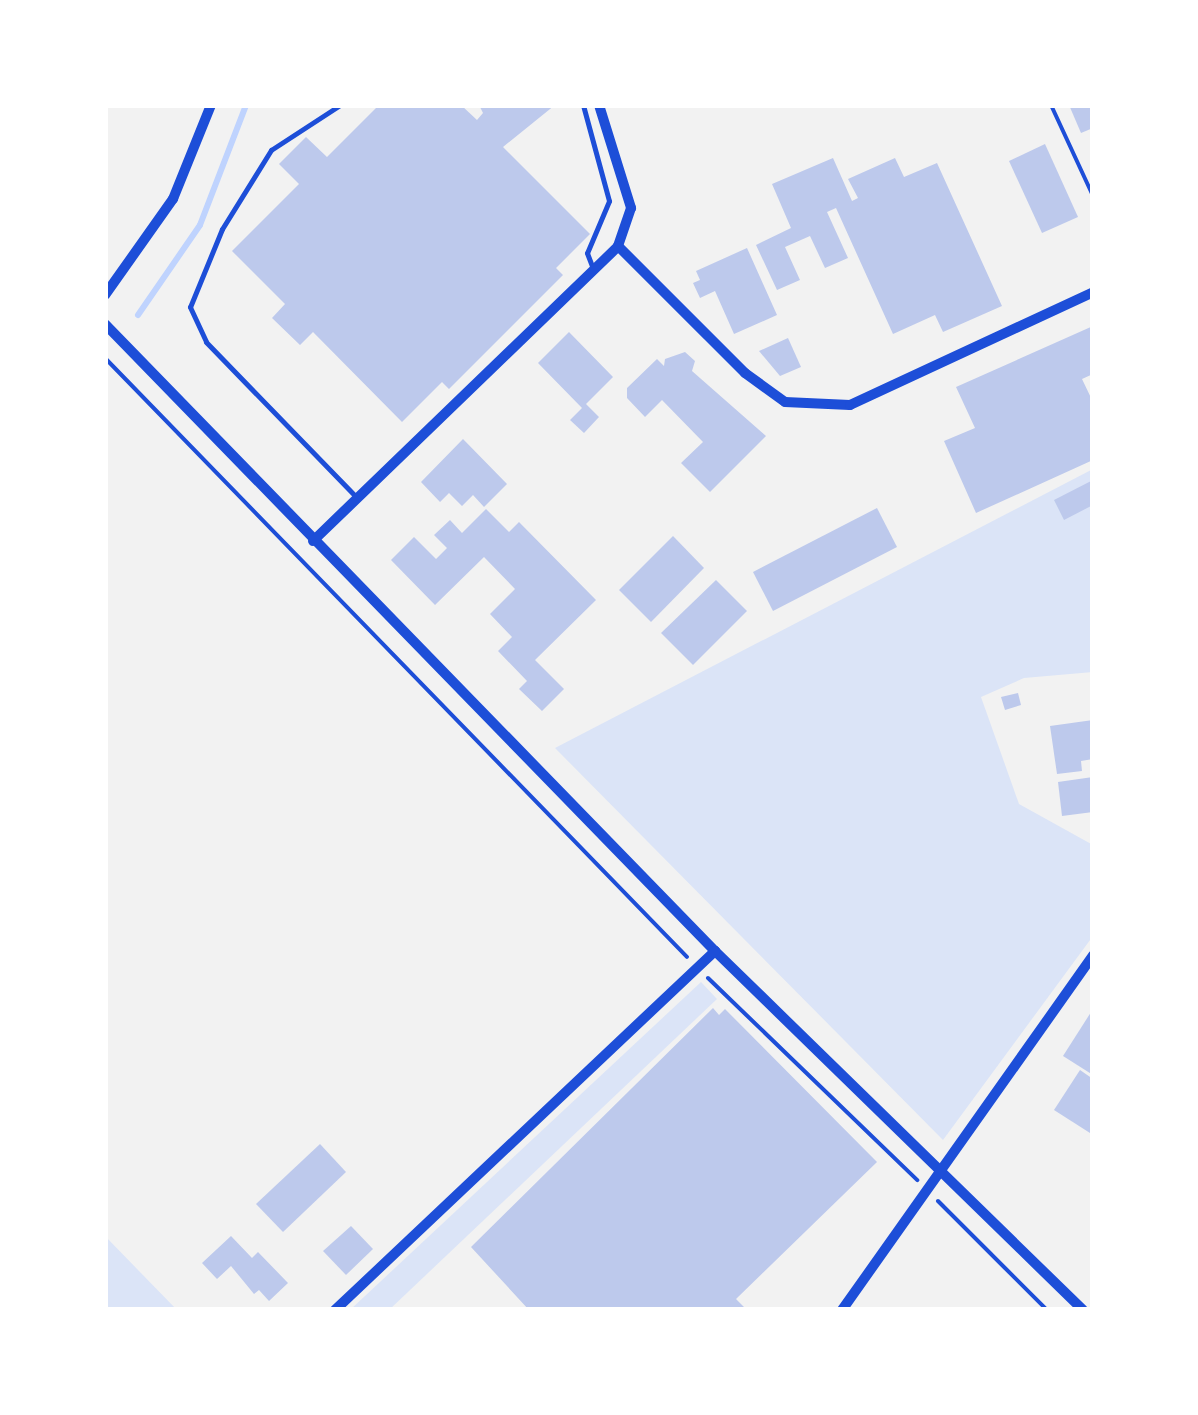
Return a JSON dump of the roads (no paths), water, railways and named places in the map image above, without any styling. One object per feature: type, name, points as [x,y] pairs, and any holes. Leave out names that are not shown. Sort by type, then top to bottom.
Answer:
[{"type":"street","points":[[105,295],[173,199],[212,105]]},
{"type":"street","points":[[313,542],[618,246],[631,208],[599,105]]},
{"type":"street","points":[[618,246],[745,373],[785,402],[815,408],[850,405],[1093,292]]},
{"type":"street","points":[[105,324],[715,951],[1083,1310]]},
{"type":"street","points":[[335,1310],[715,951]]},
{"type":"street","points":[[842,1310],[1093,956]]},
{"type":"lane","points":[[340,105],[271,150],[222,229],[190,307],[206,342],[358,498]]},
{"type":"lane","points":[[582,105],[609,201],[587,253],[593,269]]},
{"type":"waterway","points":[[138,315],[200,225],[246,105]]}]
